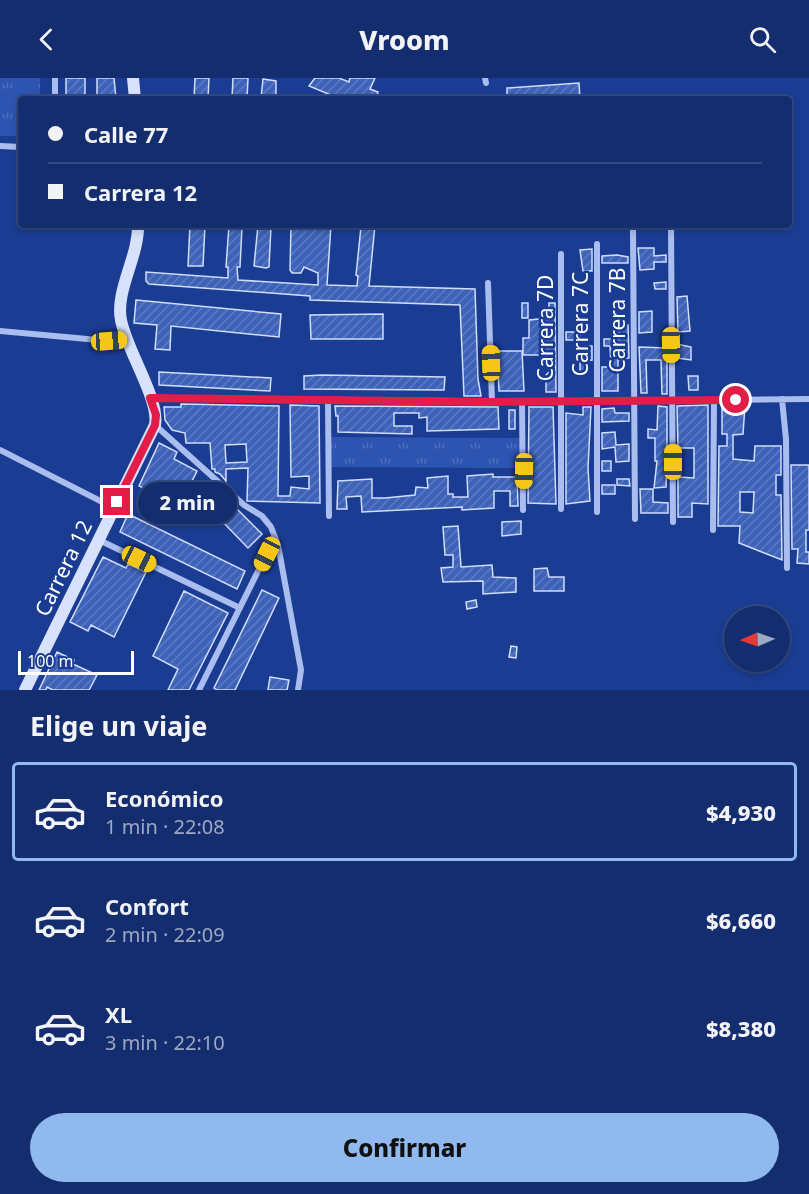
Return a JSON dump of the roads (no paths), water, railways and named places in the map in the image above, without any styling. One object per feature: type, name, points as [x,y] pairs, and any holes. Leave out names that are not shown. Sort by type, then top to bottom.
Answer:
[{"type":"main road","points":[[133,78],[135,96]]},
{"type":"main road","points":[[138,228],[138,238],[120,313],[127,340],[156,415],[155,425]]},
{"type":"main road","name":"Carrera 12","points":[[25,690],[155,425]]},
{"type":"street","points":[[55,78],[55,96]]},
{"type":"street","points":[[0,146],[18,147]]},
{"type":"street","points":[[671,228],[673,522]]},
{"type":"street","name":"Carrera 7B","points":[[633,229],[635,519]]},
{"type":"street","name":"Carrera 7C","points":[[597,244],[597,512]]},
{"type":"street","name":"Carrera 7D","points":[[561,254],[561,509]]},
{"type":"street","points":[[488,283],[492,402]]},
{"type":"street","points":[[0,331],[109,341],[127,340]]},
{"type":"street","points":[[150,398],[492,402],[809,399]]},
{"type":"street","points":[[782,399],[786,439],[787,568]]},
{"type":"street","points":[[328,400],[329,516]]},
{"type":"street","points":[[713,530],[714,401]]},
{"type":"street","points":[[522,402],[523,510]]},
{"type":"street","points":[[155,425],[244,505],[262,516],[275,537],[301,670],[298,690]]},
{"type":"street","points":[[0,450],[114,508]]},
{"type":"street","points":[[199,690],[275,537]]},
{"type":"street","points":[[99,540],[240,608]]}]
